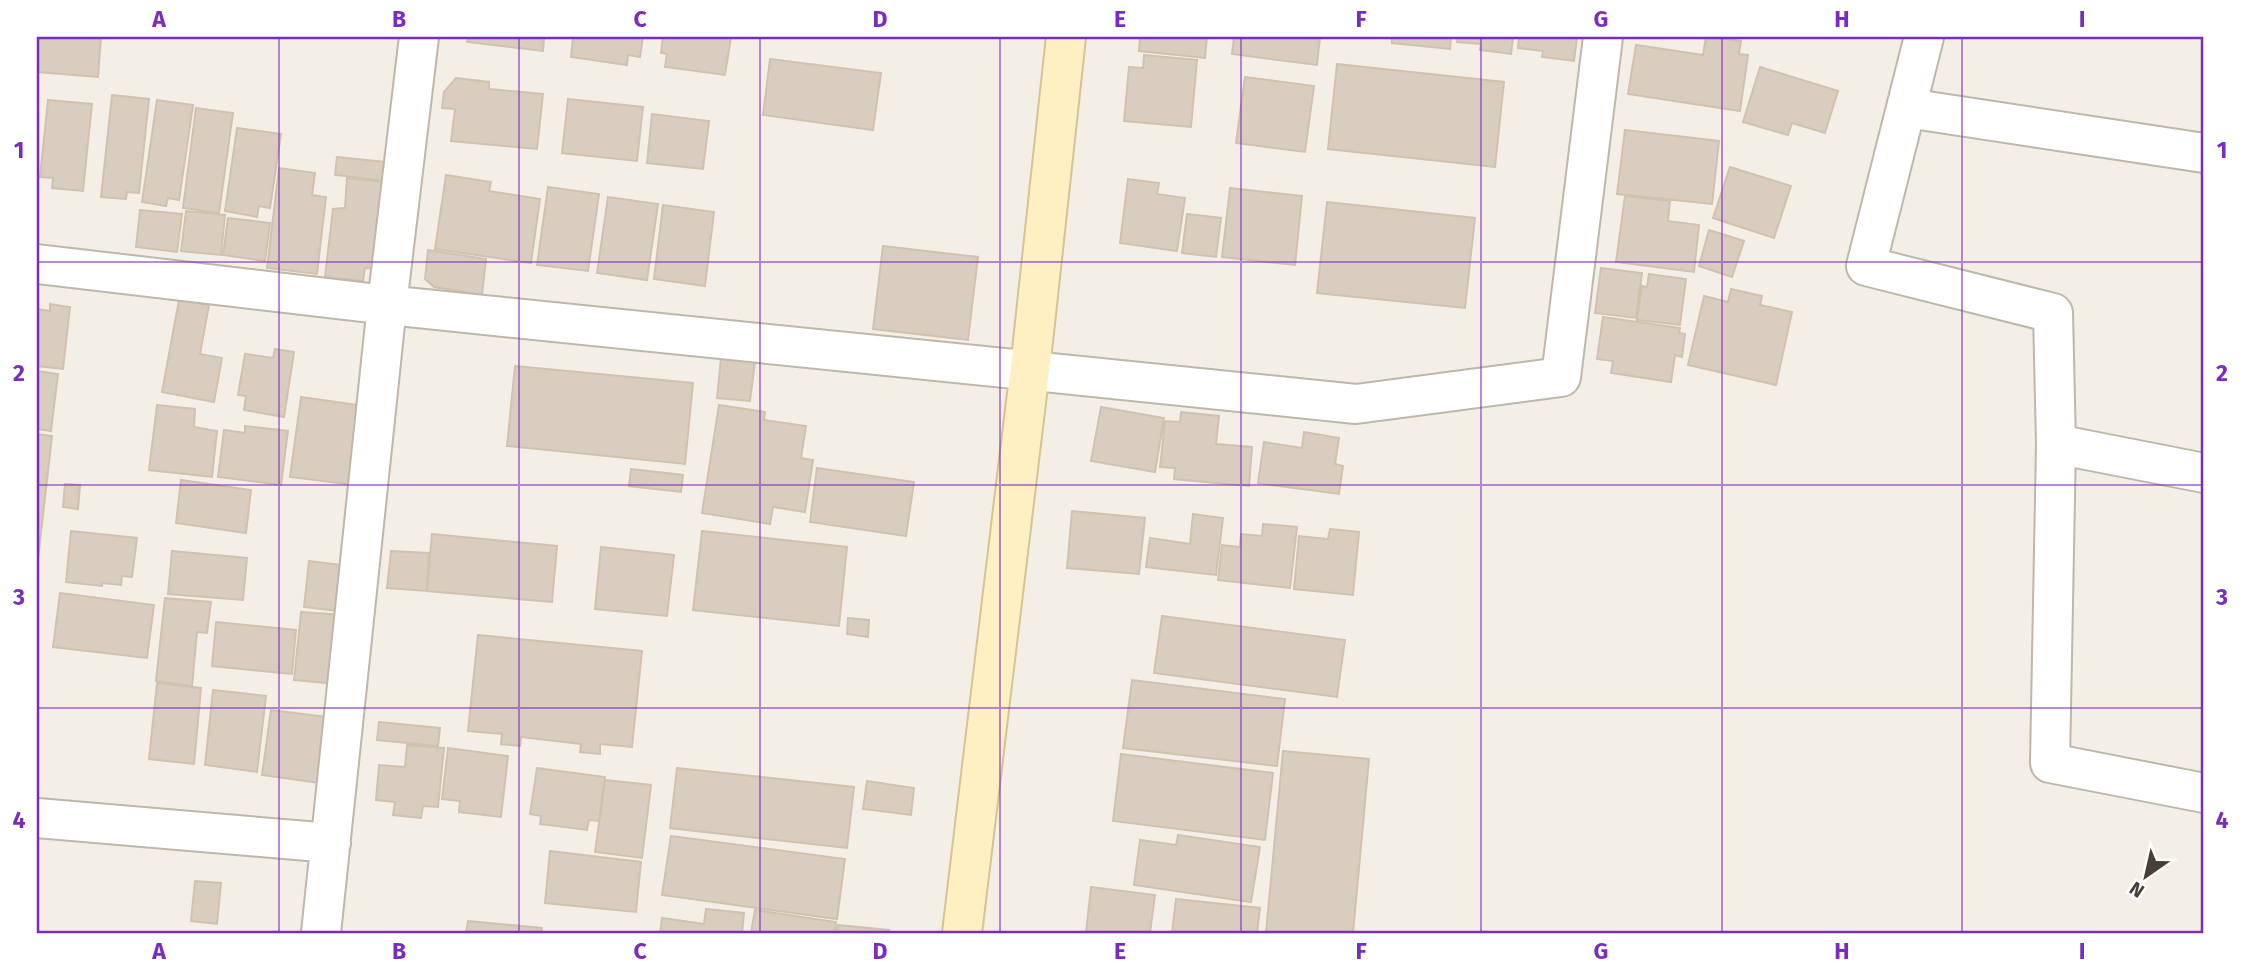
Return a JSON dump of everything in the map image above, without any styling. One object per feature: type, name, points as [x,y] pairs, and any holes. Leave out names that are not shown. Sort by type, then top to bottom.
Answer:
[{"type":"street","points":[[321,933],[387,304],[419,37]]},
{"type":"street","points":[[962,933],[1030,369],[1066,37]]},
{"type":"street","points":[[37,264],[387,304],[1356,404],[1561,377],[1603,37]]},
{"type":"street","points":[[1924,37],[1866,266],[2053,313],[2056,444],[2050,763],[2204,793]]},
{"type":"street","points":[[1906,108],[2204,153]]},
{"type":"street","points":[[2056,444],[2204,473]]},
{"type":"street","points":[[37,818],[331,843]]},
{"type":"building","points":[[37,37],[101,37],[98,77],[37,72]]},
{"type":"building","points":[[468,37],[544,37],[543,51],[467,42]]},
{"type":"building","points":[[573,37],[643,37],[640,57],[628,55],[627,65],[571,57]]},
{"type":"building","points":[[663,37],[731,37],[725,75],[665,67],[667,54],[661,53]]},
{"type":"building","points":[[1140,37],[1207,37],[1205,58],[1139,51]]},
{"type":"building","points":[[1234,37],[1320,37],[1317,65],[1232,54]]},
{"type":"building","points":[[1392,37],[1451,37],[1450,49],[1392,43]]},
{"type":"building","points":[[1458,37],[1513,37],[1511,54],[1480,50],[1481,44],[1457,42]]},
{"type":"building","points":[[1519,37],[1577,37],[1574,61],[1542,57],[1543,51],[1518,48]]},
{"type":"building","points":[[1706,37],[1741,41],[1739,54],[1748,55],[1740,111],[1628,94],[1636,45],[1703,55]]},
{"type":"building","points":[[1144,55],[1197,60],[1191,127],[1124,121],[1129,67],[1143,68]]},
{"type":"building","points":[[770,59],[881,73],[873,130],[763,115]]},
{"type":"building","points":[[1337,64],[1504,82],[1495,167],[1328,149]]},
{"type":"building","points":[[1760,67],[1838,91],[1825,133],[1792,123],[1788,135],[1743,122]]},
{"type":"building","points":[[1245,77],[1314,86],[1305,152],[1236,143]]},
{"type":"building","points":[[456,78],[489,82],[489,89],[543,94],[537,149],[451,141],[455,109],[442,108],[444,92]]},
{"type":"building","points":[[112,95],[149,99],[139,193],[127,192],[126,199],[101,197]]},
{"type":"building","points":[[568,99],[643,107],[637,161],[562,153]]},
{"type":"building","points":[[48,100],[92,104],[83,191],[52,188],[53,178],[40,177]]},
{"type":"building","points":[[157,100],[193,105],[179,200],[168,198],[166,206],[142,202]]},
{"type":"building","points":[[196,108],[233,113],[219,213],[183,208]]},
{"type":"building","points":[[652,114],[709,121],[703,169],[647,163]]},
{"type":"building","points":[[237,128],[281,134],[270,208],[259,206],[257,217],[225,211]]},
{"type":"building","points":[[1625,130],[1719,141],[1712,204],[1617,194]]},
{"type":"building","points":[[337,157],[395,163],[393,182],[335,175]]},
{"type":"building","points":[[1730,167],[1791,186],[1774,238],[1713,218]]},
{"type":"building","points":[[279,168],[315,173],[312,195],[326,197],[317,274],[267,268]]},
{"type":"building","points":[[446,175],[491,182],[489,191],[540,199],[531,263],[435,249]]},
{"type":"building","points":[[347,178],[392,183],[382,269],[365,268],[363,281],[325,277],[333,209],[345,208]]},
{"type":"building","points":[[1128,179],[1159,183],[1157,194],[1185,198],[1177,251],[1120,243]]},
{"type":"building","points":[[548,187],[599,194],[588,271],[537,265]]},
{"type":"building","points":[[1230,188],[1302,196],[1295,265],[1222,257]]},
{"type":"building","points":[[1625,196],[1670,201],[1668,221],[1699,225],[1694,272],[1616,262]]},
{"type":"building","points":[[608,197],[658,204],[647,280],[597,273]]},
{"type":"building","points":[[1327,202],[1475,218],[1465,308],[1317,293]]},
{"type":"building","points":[[663,205],[714,212],[705,286],[654,279]]},
{"type":"building","points":[[140,210],[182,214],[177,252],[136,247]]},
{"type":"building","points":[[186,211],[225,215],[221,255],[181,251]]},
{"type":"building","points":[[1187,214],[1221,218],[1216,257],[1182,253]]},
{"type":"building","points":[[228,218],[270,223],[265,261],[223,255]]},
{"type":"building","points":[[1709,230],[1744,241],[1732,277],[1699,266]]},
{"type":"building","points":[[883,246],[978,257],[968,340],[873,329]]},
{"type":"building","points":[[428,250],[486,259],[482,295],[434,287],[425,279]]},
{"type":"building","points":[[1601,268],[1642,273],[1636,318],[1595,313]]},
{"type":"building","points":[[1649,274],[1686,279],[1680,325],[1637,320],[1642,286],[1647,287]]},
{"type":"building","points":[[1731,289],[1762,296],[1760,305],[1792,312],[1776,385],[1688,365],[1704,296],[1728,302]]},
{"type":"building","points":[[179,300],[209,305],[200,354],[222,358],[214,402],[162,392]]},
{"type":"building","points":[[50,304],[70,307],[63,369],[37,366],[37,309],[50,311]]},
{"type":"building","points":[[1603,317],[1680,328],[1679,333],[1685,334],[1682,357],[1675,355],[1671,382],[1611,373],[1613,361],[1597,359]]},
{"type":"building","points":[[275,349],[294,352],[284,417],[244,410],[246,396],[238,395],[245,354],[273,358]]},
{"type":"building","points":[[721,358],[755,362],[750,401],[717,398]]},
{"type":"building","points":[[515,366],[693,383],[685,464],[507,446]]},
{"type":"building","points":[[37,371],[58,374],[51,431],[37,429]]},
{"type":"building","points":[[301,397],[365,406],[354,485],[290,477]]},
{"type":"building","points":[[157,405],[195,409],[194,427],[217,431],[212,477],[149,470]]},
{"type":"building","points":[[719,405],[765,412],[764,420],[806,426],[801,458],[813,460],[805,512],[773,507],[770,524],[702,513]]},
{"type":"building","points":[[1101,407],[1164,418],[1155,472],[1091,461]]},
{"type":"building","points":[[1181,412],[1219,416],[1216,444],[1252,447],[1249,486],[1174,479],[1175,468],[1160,467],[1165,421],[1180,422]]},
{"type":"building","points":[[245,426],[288,431],[281,485],[218,477],[224,430],[245,433]]},
{"type":"building","points":[[1304,432],[1339,438],[1335,464],[1343,466],[1339,494],[1258,483],[1264,442],[1302,448]]},
{"type":"building","points":[[37,434],[52,436],[37,568]]},
{"type":"building","points":[[817,468],[914,482],[906,536],[810,522]]},
{"type":"building","points":[[631,469],[683,475],[681,492],[629,486]]},
{"type":"building","points":[[181,480],[251,490],[246,533],[176,523]]},
{"type":"building","points":[[65,484],[80,485],[78,509],[63,507]]},
{"type":"building","points":[[1072,511],[1145,518],[1139,574],[1067,568]]},
{"type":"building","points":[[1193,514],[1223,518],[1216,575],[1146,567],[1150,538],[1190,544]]},
{"type":"building","points":[[1263,524],[1297,527],[1290,588],[1218,580],[1222,545],[1240,547],[1241,534],[1262,536]]},
{"type":"building","points":[[1330,529],[1359,532],[1353,595],[1294,589],[1299,536],[1328,539]]},
{"type":"building","points":[[71,531],[137,538],[132,577],[122,576],[121,585],[66,582]]},
{"type":"building","points":[[702,531],[847,547],[839,626],[693,610]]},
{"type":"building","points":[[432,534],[557,546],[552,602],[427,591]]},
{"type":"building","points":[[601,547],[674,555],[667,616],[595,609]]},
{"type":"building","points":[[172,551],[247,558],[243,600],[168,594]]},
{"type":"building","points":[[391,551],[429,553],[427,591],[387,588]]},
{"type":"building","points":[[309,561],[350,566],[345,612],[304,607]]},
{"type":"building","points":[[60,593],[154,605],[147,658],[53,647]]},
{"type":"building","points":[[165,598],[211,602],[207,633],[197,632],[192,686],[156,681]]},
{"type":"building","points":[[301,612],[343,615],[336,684],[294,680]]},
{"type":"building","points":[[1162,616],[1345,640],[1337,697],[1154,673]]},
{"type":"building","points":[[848,618],[869,620],[868,637],[847,634]]},
{"type":"building","points":[[216,622],[296,630],[292,674],[212,666]]},
{"type":"building","points":[[478,635],[642,651],[632,747],[600,744],[600,754],[580,752],[581,744],[521,737],[520,746],[501,744],[502,734],[468,731]]},
{"type":"building","points":[[1132,680],[1285,699],[1277,766],[1123,748]]},
{"type":"building","points":[[157,683],[201,688],[194,764],[149,759]]},
{"type":"building","points":[[213,690],[266,696],[257,772],[205,765]]},
{"type":"building","points":[[271,710],[328,717],[320,783],[262,775]]},
{"type":"building","points":[[379,722],[440,728],[438,746],[377,740]]},
{"type":"building","points":[[407,745],[444,748],[438,807],[423,806],[421,818],[393,815],[395,802],[376,800],[379,765],[405,767]]},
{"type":"building","points":[[448,748],[508,756],[501,817],[459,812],[460,801],[442,799]]},
{"type":"building","points":[[1283,751],[1369,759],[1353,933],[1266,933]]},
{"type":"building","points":[[1121,754],[1273,773],[1265,840],[1113,821]]},
{"type":"building","points":[[537,768],[605,777],[599,821],[589,820],[587,830],[540,824],[541,816],[530,814]]},
{"type":"building","points":[[677,768],[854,787],[847,848],[670,828]]},
{"type":"building","points":[[605,780],[651,785],[642,858],[595,852]]},
{"type":"building","points":[[867,781],[914,788],[911,815],[863,809]]},
{"type":"building","points":[[1178,835],[1260,847],[1251,902],[1134,885],[1140,840],[1176,845]]},
{"type":"building","points":[[671,836],[845,859],[837,919],[662,895]]},
{"type":"building","points":[[550,851],[641,862],[636,912],[545,903]]},
{"type":"building","points":[[195,881],[221,883],[217,924],[191,921]]},
{"type":"building","points":[[1091,887],[1155,895],[1150,933],[1086,933]]},
{"type":"building","points":[[1176,899],[1260,908],[1257,933],[1172,933]]},
{"type":"building","points":[[706,909],[744,913],[742,933],[660,933],[662,918],[704,924]]},
{"type":"building","points":[[755,910],[836,922],[835,933],[751,933]]},
{"type":"building","points":[[468,921],[542,928],[541,933],[466,933]]},
{"type":"building","points":[[838,925],[889,930],[889,933],[837,933]]}]
